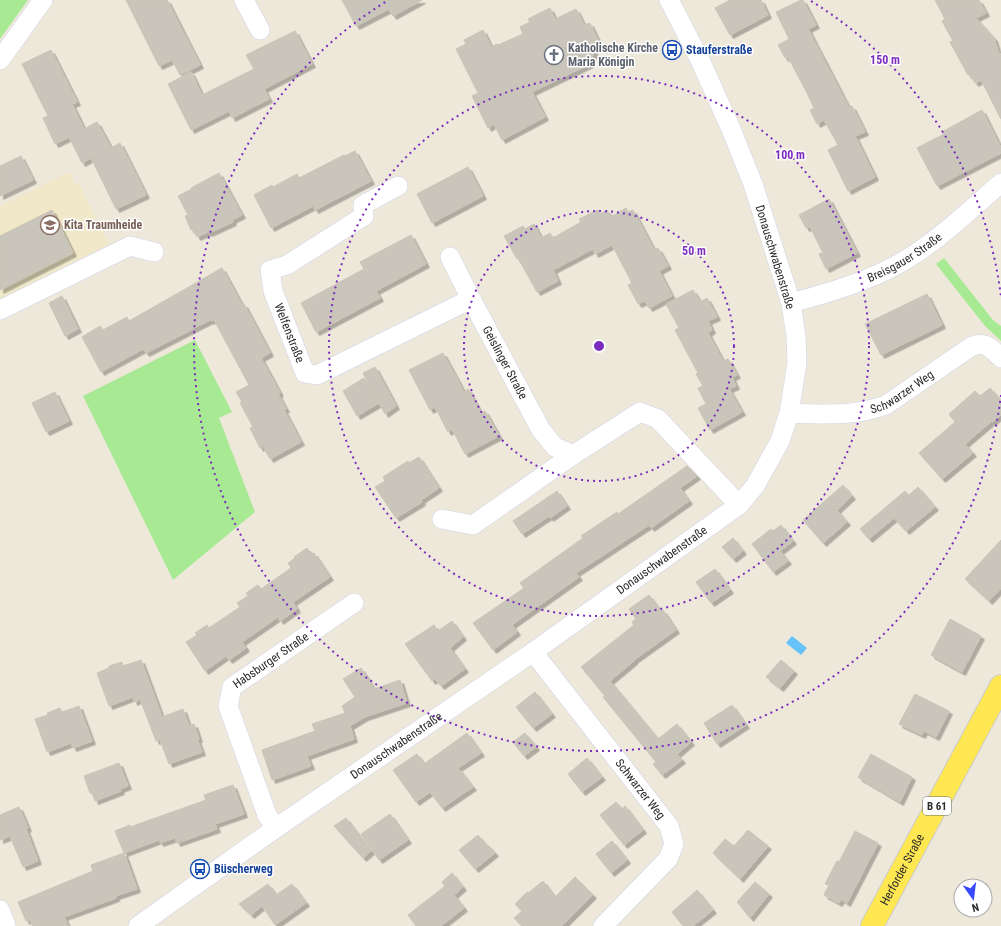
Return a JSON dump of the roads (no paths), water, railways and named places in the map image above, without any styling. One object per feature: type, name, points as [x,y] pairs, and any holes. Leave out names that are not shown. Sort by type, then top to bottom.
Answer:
[{"type":"main road","name":"Herforder Straße","points":[[872,926],[1001,686]]},
{"type":"street","points":[[0,60],[43,0]]},
{"type":"street","points":[[244,0],[260,30]]},
{"type":"street","name":"Donauschwabenstraße","points":[[138,926],[276,828],[532,652],[739,505],[755,486],[780,441],[789,413],[797,363],[796,336],[791,303],[754,184],[700,60],[669,0]]},
{"type":"street","name":"Breisgauer Straße","points":[[791,303],[851,286],[888,270],[939,237],[1001,183]]},
{"type":"street","name":"Welfenstraße","points":[[398,186],[363,205],[364,216],[287,264],[270,270],[273,291],[305,374],[317,376],[471,299]]},
{"type":"street","points":[[0,310],[130,246],[154,252]]},
{"type":"street","name":"Geislinger Straße","points":[[450,257],[541,430],[555,447],[573,455]]},
{"type":"street","name":"Schwarzer Weg","points":[[789,413],[855,413],[886,405],[972,346],[980,343],[990,347],[1001,358]]},
{"type":"street","points":[[442,519],[474,525],[573,455],[640,412],[658,419],[739,505]]},
{"type":"street","name":"Habsburger Straße","points":[[276,828],[267,816],[228,706],[232,687],[354,603]]},
{"type":"street","name":"Schwarzer Weg","points":[[532,652],[669,826],[674,844],[668,859],[603,926]]},
{"type":"street","points":[[0,910],[6,926]]},
{"type":"water","points":[[792,636],[807,648],[801,655],[786,643]]},
{"type":"place","name":"Stauferstraße","points":[[672,50]]},
{"type":"place","name":"Katholische Kirche Maria Königin","points":[[554,55]]},
{"type":"place","name":"Kita Traumheide","points":[[50,225]]},
{"type":"place","name":"Büscherweg","points":[[200,869]]}]
